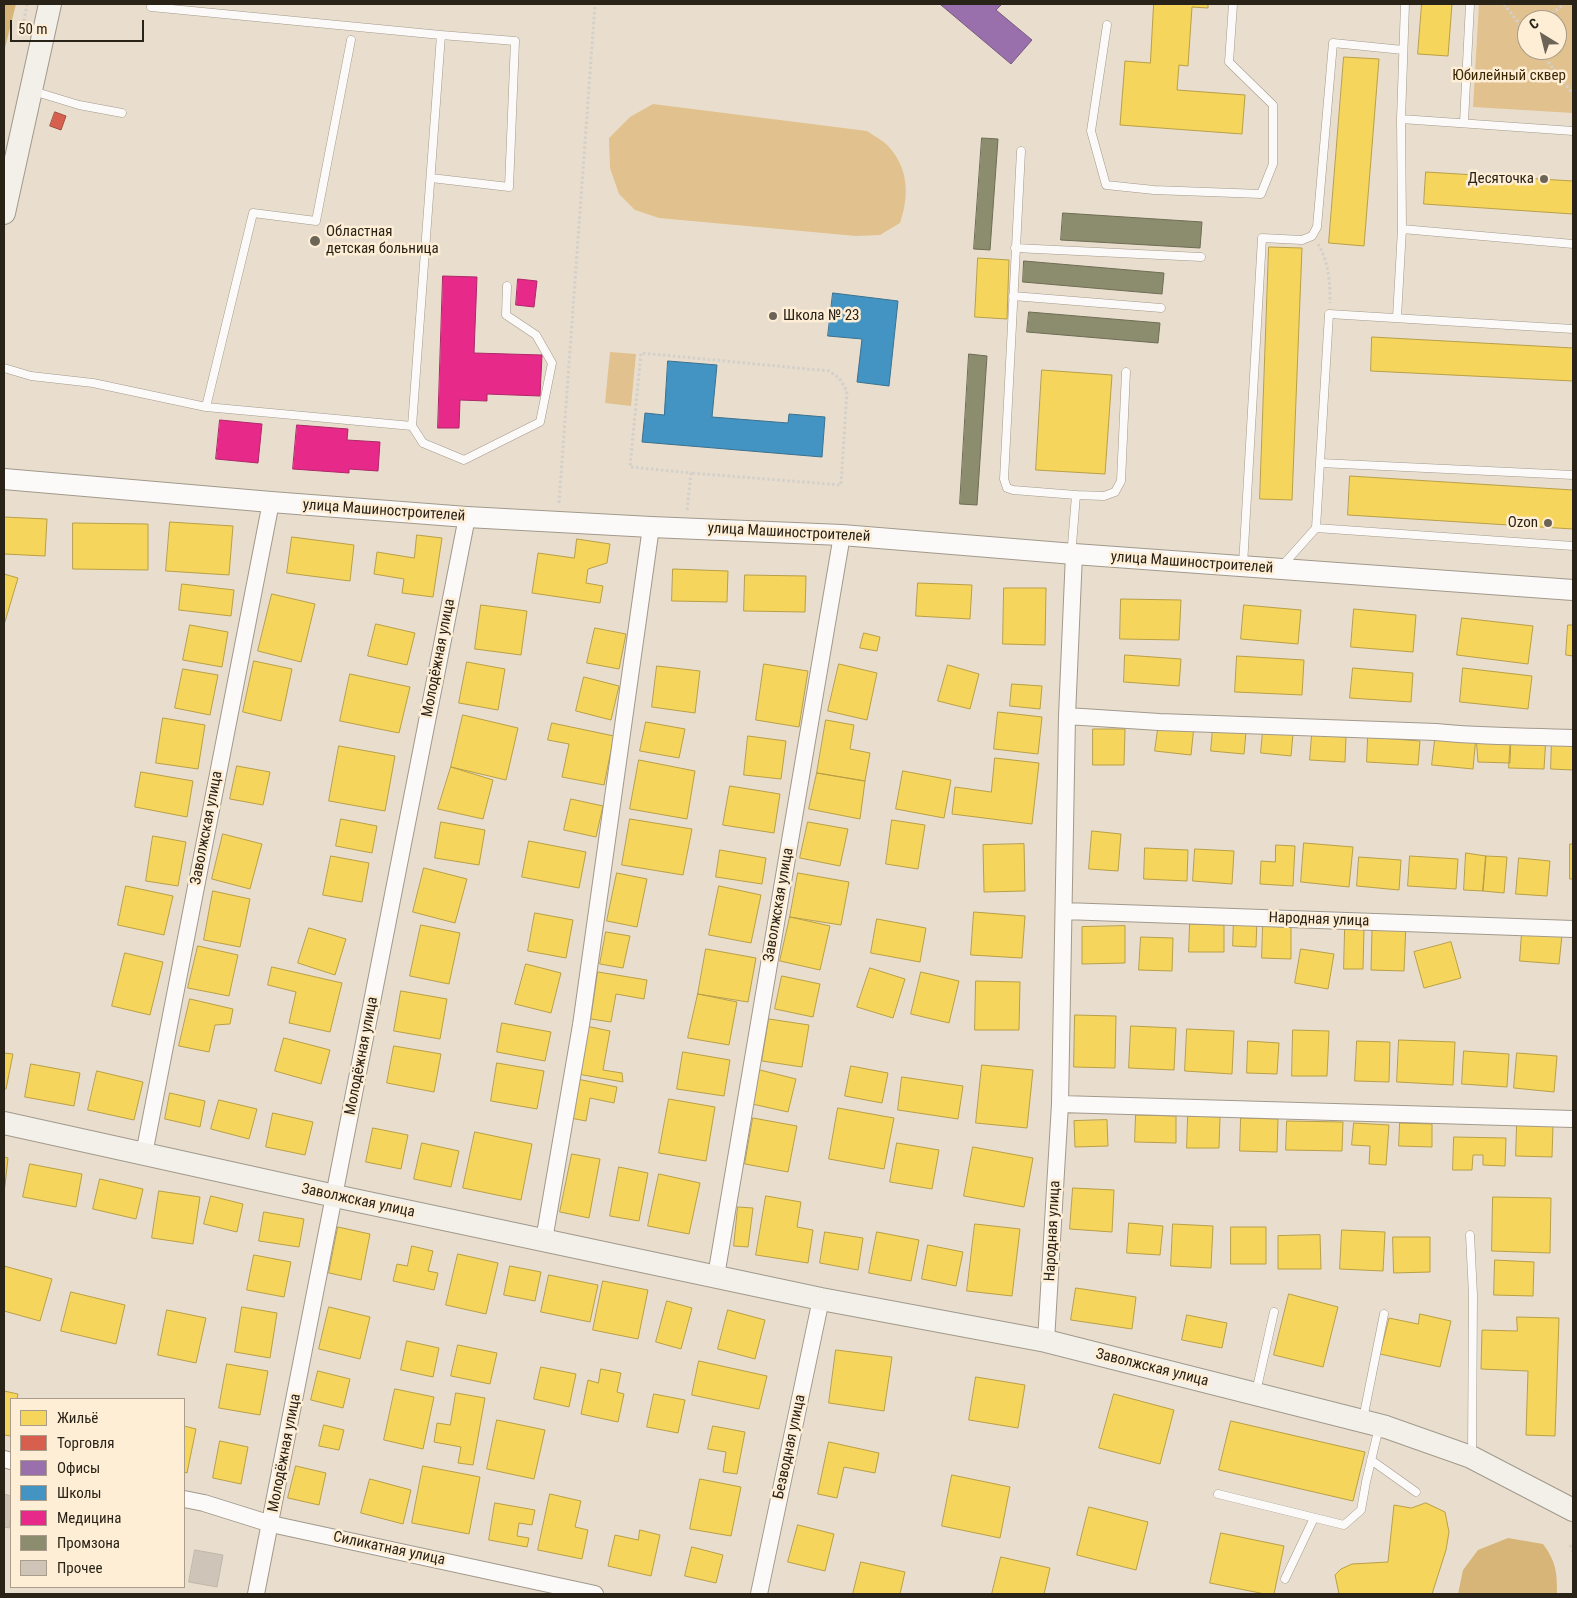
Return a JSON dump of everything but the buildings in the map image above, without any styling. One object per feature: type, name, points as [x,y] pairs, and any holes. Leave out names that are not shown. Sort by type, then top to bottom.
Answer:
[{"type":"main road","points":[[4,213],[50,4]]},
{"type":"main road","name":"Заволжская улица","points":[[4,1123],[335,1196],[821,1299],[1046,1341],[1371,1423],[1471,1457],[1573,1510]]},
{"type":"street","name":"улица Машиностроителей","points":[[4,479],[467,517],[651,527],[842,534],[1243,567],[1573,590]]},
{"type":"street","name":"Заволжская улица","points":[[144,1154],[270,502]]},
{"type":"street","name":"Молодёжная улица","points":[[256,1594],[467,517]]},
{"type":"street","points":[[544,1240],[581,1025],[651,527]]},
{"type":"street","name":"Заволжская улица","points":[[716,1276],[842,534]]},
{"type":"street","name":"Народная улица","points":[[1046,1341],[1060,1104],[1067,716],[1074,554]]},
{"type":"street","points":[[1067,716],[1159,722],[1436,732],[1476,736],[1511,735],[1573,738]]},
{"type":"street","name":"Народная улица","points":[[1064,911],[1573,930]]},
{"type":"street","points":[[1060,1104],[1573,1119]]},
{"type":"street","name":"Безводная улица","points":[[759,1594],[821,1299]]},
{"type":"street","name":"Силикатная улица","points":[[185,1498],[271,1524],[595,1594]]},
{"type":"lane","points":[[1107,25],[1091,131],[1106,185],[1154,190],[1260,194],[1273,164],[1273,105],[1229,62],[1233,4]]},
{"type":"lane","points":[[1397,317],[1402,229],[1401,119],[1405,4]]},
{"type":"lane","points":[[1464,122],[1470,4]]},
{"type":"lane","points":[[151,7],[515,41],[509,187],[431,178]]},
{"type":"lane","points":[[441,35],[412,426],[423,443],[464,460],[540,422],[552,363],[536,335],[506,315],[507,286]]},
{"type":"lane","points":[[206,407],[253,214],[316,221],[351,40]]},
{"type":"lane","points":[[1243,567],[1262,238],[1302,240],[1312,236],[1317,227],[1333,43],[1403,50]]},
{"type":"lane","points":[[31,90],[79,104],[122,113]]},
{"type":"lane","points":[[1401,119],[1573,131]]},
{"type":"lane","points":[[1021,151],[1004,479],[1006,488],[1104,496],[1115,492],[1121,481],[1126,372]]},
{"type":"lane","points":[[1402,229],[1573,244]]},
{"type":"lane","points":[[1016,248],[1201,257]]},
{"type":"lane","points":[[1013,296],[1161,308]]},
{"type":"lane","points":[[1279,569],[1316,528],[1329,314],[1573,330]]},
{"type":"lane","points":[[4,368],[31,376],[93,383],[206,407],[412,426]]},
{"type":"lane","points":[[1320,463],[1573,475]]},
{"type":"lane","points":[[1074,554],[1072,545],[1076,494]]},
{"type":"lane","points":[[1316,528],[1573,546]]},
{"type":"lane","points":[[1470,1235],[1473,1295],[1471,1351],[1473,1422],[1471,1457]]},
{"type":"lane","points":[[1256,1394],[1274,1312]]},
{"type":"lane","points":[[1218,1494],[1344,1525],[1361,1510],[1371,1460],[1371,1423],[1384,1314]]},
{"type":"lane","points":[[1371,1460],[1416,1492]]},
{"type":"lane","points":[[1285,1579],[1314,1518]]},
{"type":"path","points":[[558,503],[595,4]]},
{"type":"path","points":[[1504,4],[1517,22]]},
{"type":"path","points":[[1547,60],[1573,94]]},
{"type":"path","points":[[1312,236],[1327,264],[1330,289],[1329,314]]},
{"type":"path","points":[[641,353],[829,371],[839,378],[847,391],[841,484],[691,473],[630,468],[641,353]]},
{"type":"path","points":[[686,513],[691,473]]},
{"type":"path","points":[[1570,1544],[1573,1552]]},
{"type":"green space","name":"Юбилейный сквер","points":[[1479,4],[1573,4],[1573,113],[1473,107]]},
{"type":"green space","points":[[653,104],[867,131],[887,145],[896,156],[904,174],[906,193],[900,223],[880,235],[856,236],[659,218],[635,210],[619,194],[610,168],[609,138],[630,117]]},
{"type":"green space","points":[[610,352],[636,354],[631,406],[605,403]]},
{"type":"shaded area","points":[[4,4],[16,4],[4,52]]},
{"type":"shaded area","points":[[1508,1538],[1543,1544],[1551,1556],[1555,1567],[1557,1594],[1458,1594],[1463,1570],[1478,1550]]},
{"type":"place","name":"Десяточка","points":[[1544,179]]},
{"type":"place","name":"Областная детская больница","points":[[315,241]]},
{"type":"place","name":"Школа № 23","points":[[773,316]]},
{"type":"place","name":"Ozon","points":[[1548,523]]}]
